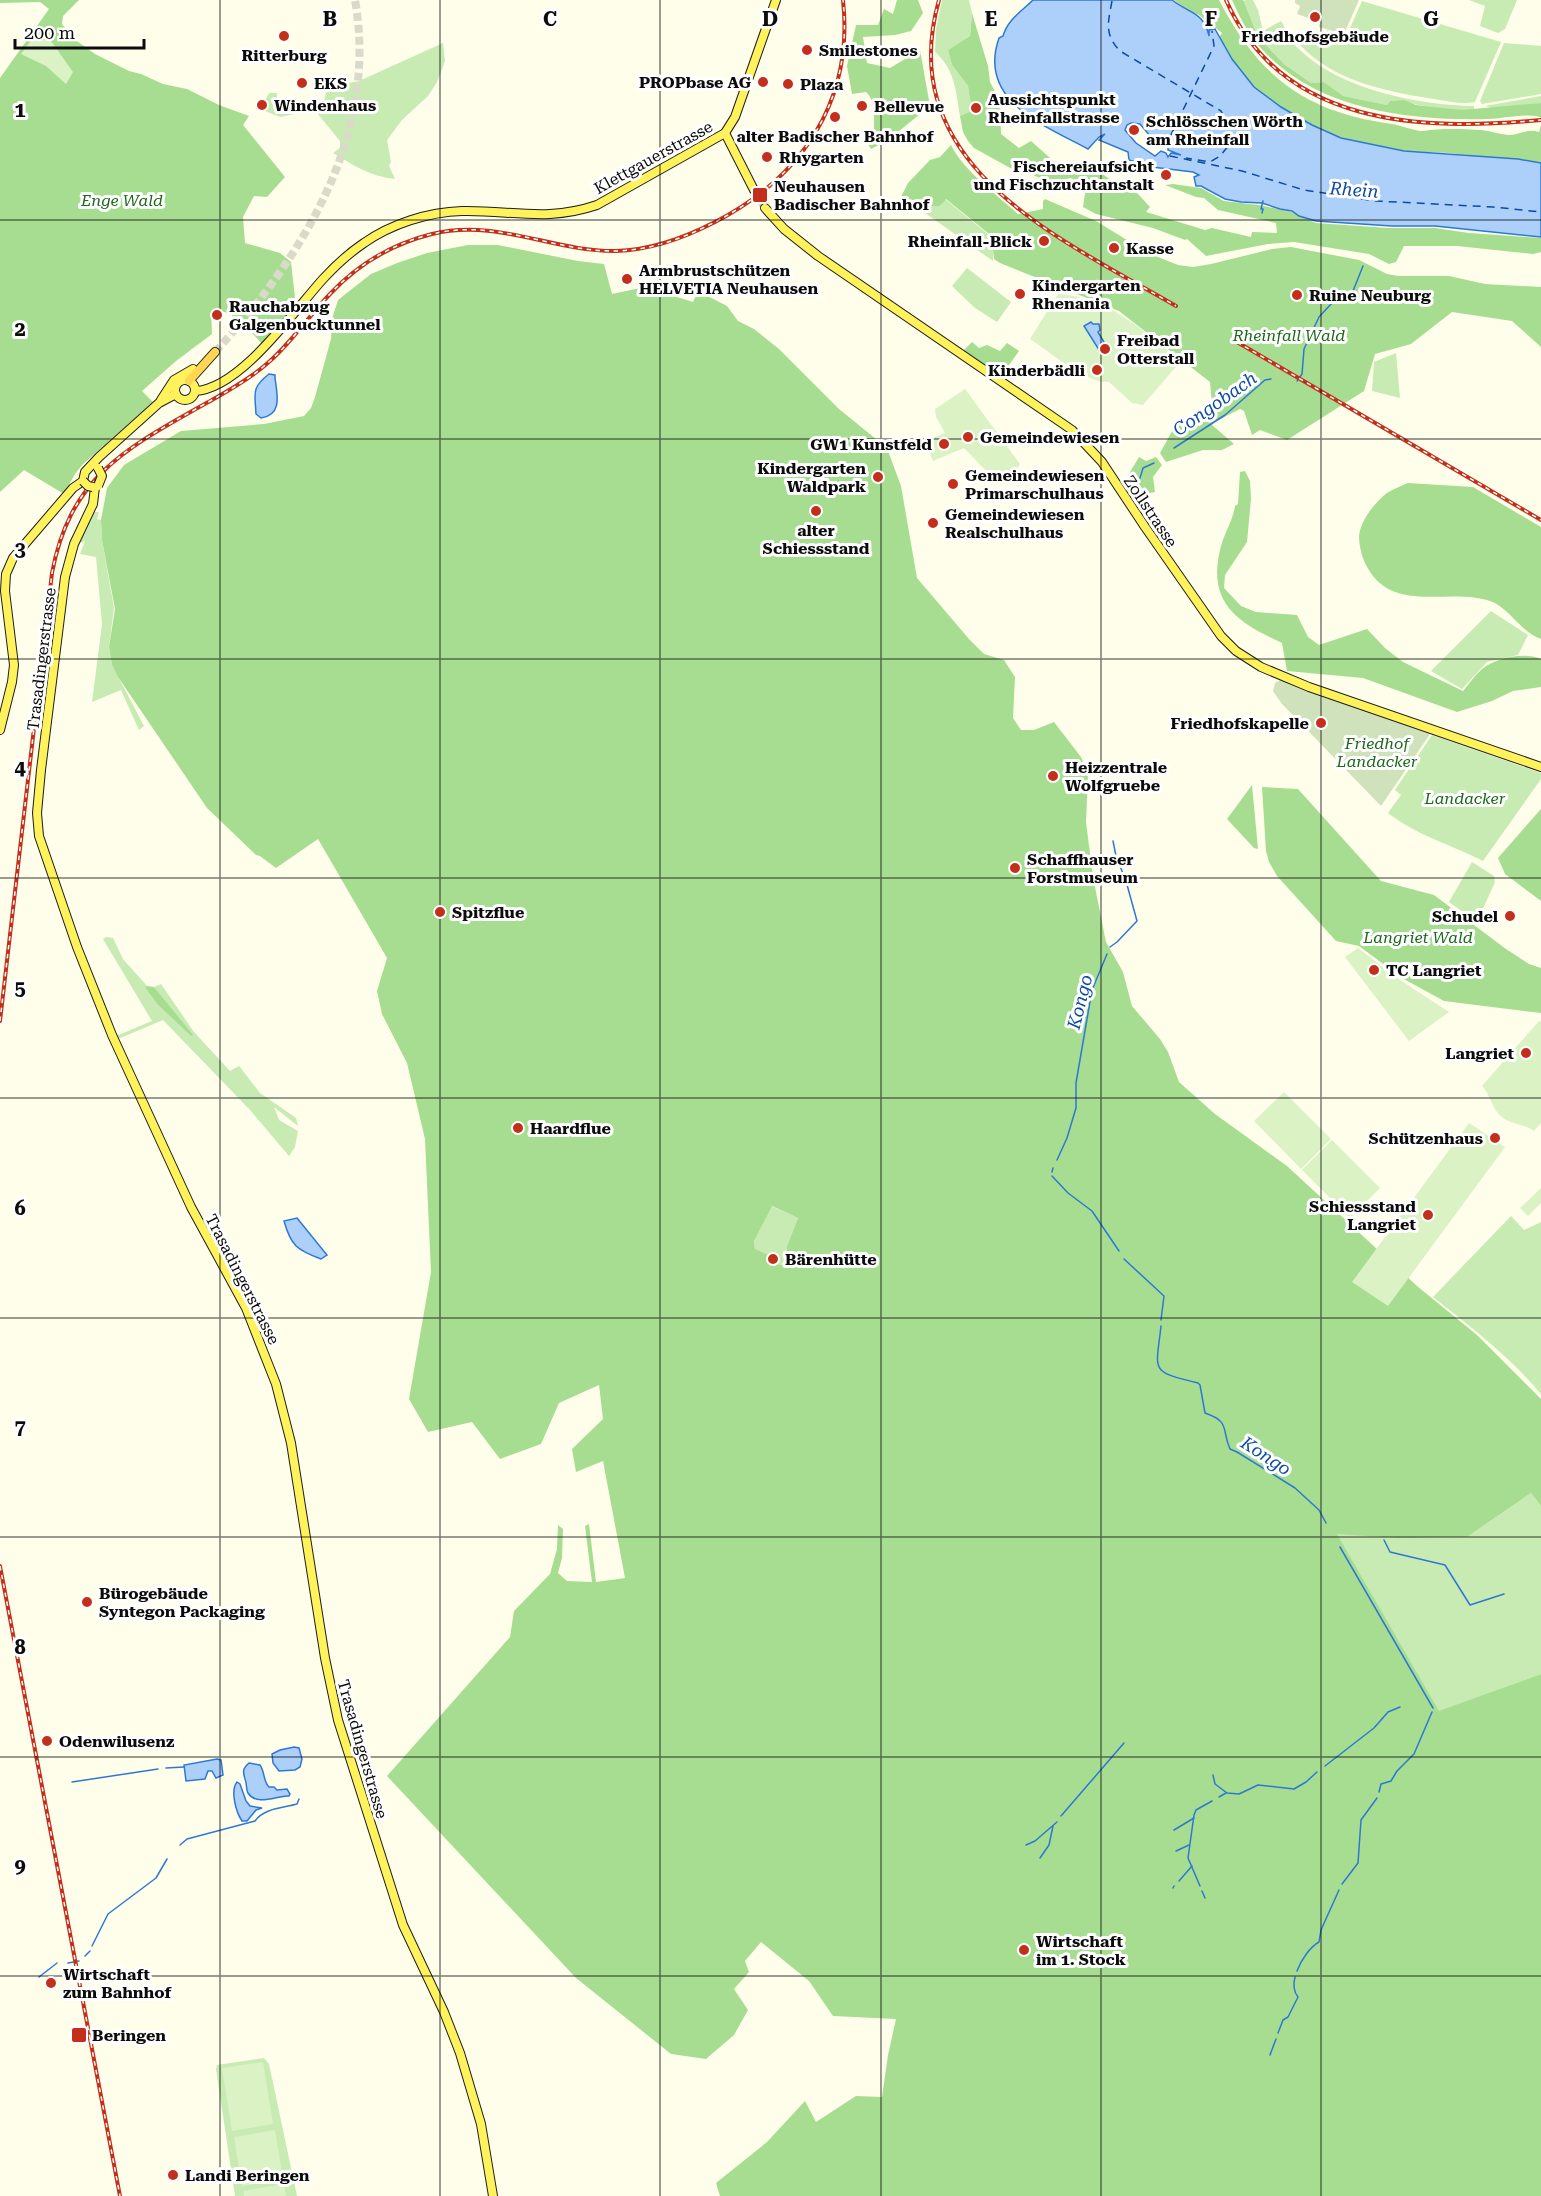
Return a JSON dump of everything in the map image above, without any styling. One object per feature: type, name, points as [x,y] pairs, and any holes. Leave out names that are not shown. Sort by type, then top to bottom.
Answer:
[{"type":"highway","points":[[189,381],[197,367],[215,352]]},
{"type":"main road","name":"Klettgauerstrasse","points":[[195,391],[215,385],[248,362],[287,323],[338,264],[355,249],[385,230],[452,212],[541,216],[586,209],[725,133],[735,117],[776,0]]},
{"type":"main road","points":[[725,133],[754,190]]},
{"type":"main road","name":"Zollstrasse","points":[[765,208],[784,229],[818,256],[1072,430],[1102,462],[1210,622],[1229,644],[1246,658],[1275,674],[1309,687],[1541,767]]},
{"type":"main road","points":[[159,403],[174,380],[197,367]]},
{"type":"main road","points":[[189,381],[194,385],[193,396],[188,400],[176,394],[179,382],[189,381]]},
{"type":"main road","points":[[94,468],[110,447],[159,403],[176,394]]},
{"type":"main road","points":[[0,730],[14,664],[5,585],[6,574],[14,558],[83,480],[85,472],[94,468],[110,447]]},
{"type":"main road","points":[[83,480],[88,486],[95,487],[102,476],[94,468]]},
{"type":"main road","name":"Trasadingerstrasse","points":[[95,487],[93,504],[74,544],[64,584],[40,781],[37,820],[40,842],[112,1035],[191,1207],[246,1308],[269,1364],[284,1411],[291,1443],[325,1658],[344,1742],[403,1925],[444,2012],[460,2053],[481,2124],[493,2196]]},
{"type":"green space","name":"Enge Wald","points":[[0,0],[79,0],[63,16],[62,24],[74,39],[95,54],[129,71],[163,84],[187,89],[219,105],[249,116],[243,125],[285,177],[267,197],[254,196],[243,217],[245,243],[280,253],[291,262],[296,307],[262,344],[246,326],[233,316],[226,312],[211,311],[212,334],[142,391],[153,402],[82,465],[64,494],[24,470],[0,492],[0,78],[49,9],[40,2],[0,3]]},
{"type":"green space","points":[[897,0],[918,0],[923,13],[911,31],[895,35],[863,37],[867,63],[890,68],[920,50],[930,106],[888,140],[871,149],[863,136],[874,130],[873,105],[866,92],[852,94],[847,66],[856,25],[878,25],[884,9],[893,14]]},
{"type":"green space","points":[[942,0],[969,0],[972,13],[970,36],[948,50],[952,65],[968,86],[970,100],[976,109],[960,116],[951,73],[935,52],[936,29]]},
{"type":"green space","points":[[1174,0],[1219,0],[1234,27],[1268,70],[1310,100],[1361,118],[1421,131],[1484,130],[1508,135],[1539,132],[1541,125],[1541,163],[1449,153],[1404,151],[1341,138],[1281,107],[1254,87],[1232,59],[1219,37],[1222,33],[1199,15],[1190,12]]},
{"type":"green space","points":[[1232,0],[1243,0],[1258,36],[1284,64],[1311,83],[1324,82],[1343,96],[1387,105],[1390,101],[1404,100],[1416,105],[1462,110],[1541,103],[1541,118],[1537,116],[1488,119],[1424,117],[1360,106],[1330,96],[1302,82],[1276,63],[1254,40]]},
{"type":"green space","points":[[1253,0],[1263,31],[1281,21],[1289,38],[1297,47],[1318,65],[1338,76],[1382,93],[1430,102],[1474,106],[1474,110],[1446,109],[1399,101],[1390,101],[1387,105],[1342,96],[1324,82],[1311,83],[1284,64],[1258,35],[1243,1]]},
{"type":"green space","points":[[1295,0],[1359,0],[1344,34],[1319,27],[1320,22],[1297,14],[1300,6],[1295,3]]},
{"type":"green space","points":[[1469,0],[1517,0],[1505,29],[1498,33],[1480,26],[1485,6]]},
{"type":"green space","points":[[1362,1],[1501,42],[1475,102],[1454,102],[1415,96],[1361,83],[1328,68],[1299,44],[1305,31],[1323,38],[1327,30],[1347,35]]},
{"type":"green space","points":[[972,13],[988,66],[990,82],[1000,101],[1001,134],[1019,148],[1031,141],[1059,166],[1075,169],[1094,168],[1111,180],[1126,181],[1150,207],[1146,212],[1205,230],[1212,228],[1251,237],[1252,232],[1277,233],[1276,223],[1218,210],[1204,198],[1165,185],[1173,184],[1201,188],[1224,201],[1292,212],[1316,223],[1388,228],[1435,228],[1541,238],[1541,252],[1533,254],[1457,246],[1404,246],[1396,262],[1389,264],[1369,254],[1294,242],[1268,244],[1206,256],[1187,239],[1096,214],[1083,207],[1086,187],[1071,178],[1050,182],[1012,169],[974,148],[968,141],[963,132],[960,116],[976,109],[970,100],[968,86],[952,65],[948,50],[970,36]]},
{"type":"green space","points":[[33,38],[51,41],[73,72],[66,84],[46,66],[21,54]]},
{"type":"green space","points":[[443,43],[445,61],[437,82],[428,96],[402,120],[387,140],[391,162],[389,166],[395,179],[370,173],[333,153],[340,148],[340,141],[317,113],[322,107],[329,87],[359,81]]},
{"type":"green space","points":[[1504,43],[1541,46],[1541,94],[1482,104],[1480,101]]},
{"type":"green space","points":[[269,93],[277,93],[278,105],[295,107],[295,114],[280,117],[265,111],[264,103]]},
{"type":"green space","points":[[1541,96],[1541,103],[1505,108],[1485,106]]},
{"type":"green space","name":"Rheinfall Wald","points":[[951,145],[972,173],[1018,214],[1043,209],[1045,199],[1096,221],[1148,253],[1178,265],[1193,267],[1272,249],[1291,247],[1359,260],[1387,274],[1398,276],[1449,276],[1485,284],[1541,287],[1541,347],[1512,321],[1452,312],[1411,344],[1375,354],[1364,391],[1287,440],[1260,430],[1252,435],[1244,411],[1240,409],[1211,424],[1234,444],[1222,450],[1203,450],[1166,462],[1160,453],[1175,426],[1195,420],[1212,403],[1210,382],[1119,311],[994,259],[993,250],[999,242],[946,199],[940,206],[919,207],[900,199],[908,183],[930,160],[940,157]]},
{"type":"green space","points":[[945,199],[999,243],[993,250],[993,261],[918,208],[940,206]]},
{"type":"green space","points":[[468,245],[498,245],[604,264],[612,294],[645,287],[693,302],[698,291],[727,306],[738,321],[754,329],[779,349],[839,409],[887,448],[901,486],[917,578],[984,654],[1004,660],[1015,677],[1013,718],[1021,730],[1034,730],[1054,722],[1081,757],[1088,774],[1086,822],[1093,877],[1106,942],[1123,972],[1132,1006],[1160,1039],[1168,1052],[1179,1082],[1215,1114],[1287,1166],[1417,1286],[1477,1335],[1541,1399],[1541,1506],[1531,1493],[1467,1537],[1397,1538],[1337,1534],[1439,1711],[1541,1674],[1541,2196],[720,2196],[716,2183],[767,2142],[805,2101],[816,2122],[856,2096],[882,2097],[896,2019],[833,2016],[809,1981],[761,1942],[745,1961],[749,1972],[734,1989],[748,2010],[734,2035],[706,2059],[671,2054],[576,1978],[387,1776],[510,1637],[514,1611],[550,1574],[557,1549],[558,1525],[563,1529],[562,1558],[558,1573],[567,1581],[592,1582],[585,1526],[589,1524],[596,1582],[625,1578],[603,1461],[576,1472],[572,1449],[603,1419],[599,1385],[559,1403],[541,1444],[500,1459],[472,1422],[428,1432],[409,1399],[431,1272],[425,1139],[407,1063],[382,1014],[377,991],[387,958],[318,839],[276,868],[256,855],[207,808],[118,677],[112,665],[109,647],[115,609],[102,540],[101,520],[107,488],[124,465],[181,431],[264,424],[304,416],[311,408],[315,397],[331,339],[332,319],[338,300],[371,274],[427,253]],"holes":[[[772,1206],[798,1218],[787,1246],[787,1256],[782,1265],[769,1263],[768,1255],[755,1249],[754,1241]]]},
{"type":"green space","points":[[967,268],[1011,302],[997,322],[975,308],[952,286]]},
{"type":"green space","name":"Freibad Otterstall","points":[[1058,294],[1093,302],[1124,317],[1181,361],[1143,405],[1132,403],[1109,382],[1089,378],[1030,339]]},
{"type":"green space","points":[[972,342],[979,348],[987,345],[1000,351],[1007,343],[1019,351],[1001,376],[963,351]]},
{"type":"green space","points":[[1396,353],[1400,398],[1372,391],[1374,362]]},
{"type":"green space","name":"Gemeindewiesen","points":[[965,389],[1020,464],[1013,476],[996,481],[964,448],[933,461],[925,441],[945,433],[936,417],[935,409]]},
{"type":"green space","points":[[1139,457],[1146,461],[1156,457],[1162,465],[1153,477],[1155,492],[1139,495],[1136,491],[1130,494],[1126,479]]},
{"type":"green space","points":[[1245,471],[1250,481],[1251,499],[1247,542],[1225,575],[1224,588],[1241,606],[1256,612],[1297,615],[1308,637],[1319,645],[1367,629],[1385,648],[1403,662],[1463,691],[1482,669],[1495,661],[1519,656],[1534,657],[1541,659],[1541,687],[1513,691],[1492,701],[1457,712],[1363,678],[1287,671],[1282,643],[1239,618],[1222,596],[1218,582],[1217,565],[1221,546],[1235,506],[1238,504],[1240,472]]},
{"type":"green space","points":[[1408,483],[1473,487],[1541,527],[1541,639],[1527,631],[1497,604],[1490,601],[1460,597],[1412,596],[1385,587],[1373,576],[1360,549],[1359,538],[1362,525],[1368,513],[1382,497]]},
{"type":"green space","points":[[94,512],[99,512],[97,519],[101,520],[102,540],[114,608],[109,647],[112,665],[144,726],[139,730],[121,690],[92,702],[102,624],[96,557],[80,554],[85,541],[81,543],[80,539]]},
{"type":"green space","points":[[1491,611],[1528,635],[1518,655],[1487,662],[1462,689],[1431,671]]},
{"type":"green space","name":"Friedhof Landacker","points":[[1280,680],[1430,734],[1381,806],[1282,704],[1273,691],[1275,683]]},
{"type":"green space","name":"Landacker","points":[[1432,735],[1541,773],[1541,779],[1483,861],[1422,834],[1388,813],[1401,795],[1395,790]]},
{"type":"green space","points":[[1252,785],[1258,849],[1254,848],[1227,819]]},
{"type":"green space","name":"Langriet Wald","points":[[1262,787],[1298,789],[1381,881],[1434,895],[1506,949],[1529,964],[1541,968],[1541,1013],[1444,1001],[1402,978],[1359,946],[1336,941],[1277,876],[1269,862],[1266,851]]},
{"type":"green space","points":[[1541,809],[1541,901],[1505,874],[1498,858]]},
{"type":"green space","points":[[1472,862],[1494,876],[1495,882],[1477,922],[1449,902]]},
{"type":"green space","points":[[113,938],[123,959],[147,986],[158,1005],[191,1036],[154,987],[161,984],[194,1032],[230,1071],[239,1066],[260,1093],[296,1118],[298,1126],[274,1107],[279,1120],[298,1131],[295,1147],[289,1156],[250,1110],[163,1020],[118,1039],[116,1036],[152,1021],[103,939]]},
{"type":"green space","points":[[1358,948],[1400,980],[1449,1012],[1409,1041],[1345,957]]},
{"type":"green space","points":[[145,987],[154,987],[193,1035],[191,1036],[158,1005]]},
{"type":"green space","name":"Langriet","points":[[1541,1021],[1541,1123],[1534,1131],[1503,1118],[1482,1086]]},
{"type":"green space","points":[[1284,1092],[1331,1139],[1301,1169],[1254,1121]]},
{"type":"green space","name":"Schiessstand Langriet","points":[[1469,1123],[1505,1147],[1388,1306],[1352,1282]]},
{"type":"green space","points":[[1332,1140],[1380,1188],[1350,1218],[1302,1170]]},
{"type":"green space","points":[[1541,1188],[1541,1203],[1528,1216],[1520,1208]]},
{"type":"green space","name":"Bärenhütte","points":[[771,1206],[798,1218],[787,1246],[787,1256],[782,1265],[769,1263],[755,1249],[754,1241]]},
{"type":"green space","points":[[1511,1216],[1524,1230],[1541,1222],[1541,1394],[1503,1355],[1433,1297]]},
{"type":"green space","points":[[1531,1493],[1541,1506],[1541,1674],[1439,1712],[1336,1533],[1397,1538],[1467,1537]]},
{"type":"green space","points":[[264,2058],[269,2064],[297,2196],[235,2196],[216,2069],[217,2065]]},
{"type":"green space","points":[[263,2062],[273,2124],[232,2131],[222,2068]]},
{"type":"green space","points":[[275,2130],[283,2180],[242,2186],[234,2137]]},
{"type":"green space","points":[[284,2184],[286,2196],[244,2196],[243,2191]]},
{"type":"water","name":"Rhein","points":[[1033,0],[1172,0],[1200,18],[1209,36],[1209,30],[1215,29],[1232,59],[1254,87],[1281,107],[1341,138],[1404,151],[1518,159],[1541,163],[1541,237],[1435,226],[1392,226],[1316,221],[1299,216],[1292,211],[1262,203],[1225,199],[1201,186],[1196,186],[1194,177],[1199,175],[1193,172],[1152,167],[1129,160],[1128,152],[1099,140],[1105,134],[1088,149],[1035,120],[1019,108],[1006,94],[997,79],[995,60],[999,38],[1003,36],[1012,20]],"holes":[[[1131,123],[1140,124],[1150,136],[1159,141],[1162,139],[1161,144],[1168,143],[1168,150],[1181,155],[1171,153],[1168,157],[1161,151],[1155,156],[1136,143],[1125,130]]]},
{"type":"water","points":[[1091,322],[1099,324],[1098,332],[1108,349],[1101,353],[1084,326]]},
{"type":"water","points":[[269,374],[275,375],[277,403],[273,413],[261,418],[256,414],[255,391],[259,383]]},
{"type":"water","points":[[297,1218],[327,1255],[321,1259],[306,1253],[292,1242],[284,1221]]},
{"type":"water","points":[[294,1747],[299,1748],[302,1759],[300,1767],[295,1770],[279,1771],[273,1763],[272,1754]]},
{"type":"water","points":[[221,1760],[223,1775],[216,1778],[212,1771],[208,1771],[205,1779],[186,1781],[184,1765]]},
{"type":"water","points":[[249,1763],[260,1765],[269,1787],[277,1790],[287,1789],[289,1796],[262,1800],[252,1797],[247,1792],[244,1772]]},
{"type":"water","points":[[237,1782],[250,1806],[262,1808],[256,1810],[247,1821],[242,1821],[236,1807],[234,1791]]},
{"type":"waterway","points":[[1262,213],[1263,201]]},
{"type":"waterway","name":"Congobach","points":[[1297,381],[1302,374],[1304,349],[1319,317],[1332,303],[1351,296],[1363,266]]},
{"type":"waterway","name":"Congobach","points":[[1174,448],[1225,415],[1265,380],[1271,379]]},
{"type":"waterway","name":"Congobach","points":[[1140,478],[1143,468],[1154,463]]},
{"type":"waterway","name":"Kongo","points":[[1110,947],[1137,921],[1113,841]]},
{"type":"waterway","name":"Kongo","points":[[1057,1160],[1067,1138],[1076,1108],[1076,1083],[1092,990],[1107,954]]},
{"type":"waterway","name":"Kongo","points":[[1052,1172],[1053,1168]]},
{"type":"waterway","name":"Kongo","points":[[1052,1176],[1068,1193],[1092,1211],[1119,1251]]},
{"type":"waterway","name":"Kongo","points":[[1124,1259],[1164,1296],[1161,1320]]},
{"type":"waterway","name":"Kongo","points":[[1161,1326],[1158,1361],[1163,1372],[1198,1383],[1205,1413],[1222,1423],[1230,1449],[1295,1488],[1319,1510],[1326,1523]]},
{"type":"waterway","points":[[1384,1540],[1390,1552],[1445,1565],[1470,1605],[1504,1594]]},
{"type":"waterway","points":[[1340,1547],[1433,1708]]},
{"type":"waterway","points":[[1325,1766],[1374,1728],[1388,1712],[1400,1707]]},
{"type":"waterway","points":[[1379,1792],[1381,1784],[1391,1781],[1397,1771],[1414,1754],[1432,1712]]},
{"type":"waterway","points":[[1061,1816],[1124,1743]]},
{"type":"waterway","points":[[166,1768],[184,1767]]},
{"type":"waterway","points":[[72,1782],[158,1769]]},
{"type":"waterway","points":[[1213,1775],[1215,1784],[1227,1793],[1239,1794],[1258,1785],[1294,1789],[1317,1772]]},
{"type":"waterway","points":[[1219,1797],[1226,1793]]},
{"type":"waterway","points":[[1342,1884],[1358,1863],[1361,1820],[1377,1798]]},
{"type":"waterway","points":[[180,1845],[187,1839],[255,1821],[263,1813],[297,1804],[299,1799]]},
{"type":"waterway","points":[[1200,1886],[1188,1858],[1194,1815],[1196,1810],[1212,1801]]},
{"type":"waterway","points":[[1174,1830],[1194,1818]]},
{"type":"waterway","points":[[1026,1845],[1035,1841],[1057,1822]]},
{"type":"waterway","points":[[1040,1858],[1049,1845],[1053,1826]]},
{"type":"waterway","points":[[1176,1851],[1189,1845]]},
{"type":"waterway","points":[[92,1946],[108,1914],[156,1878],[167,1859]]},
{"type":"waterway","points":[[1179,1881],[1192,1866]]},
{"type":"waterway","points":[[1297,1971],[1306,1954],[1319,1942],[1321,1930],[1339,1890]]},
{"type":"waterway","points":[[1202,1891],[1205,1898]]},
{"type":"waterway","points":[[85,1956],[90,1951]]},
{"type":"waterway","points":[[68,1963],[79,1961]]},
{"type":"waterway","points":[[39,1977],[57,1963]]},
{"type":"waterway","points":[[1278,2033],[1283,2020],[1288,2017],[1298,1997],[1294,1988],[1295,1977]]},
{"type":"waterway","points":[[1270,2055],[1276,2039]]},
{"type":"ferry route","points":[[1112,1],[1109,34],[1120,51],[1221,111],[1230,127],[1230,144],[1220,156],[1210,162],[1186,158]]},
{"type":"ferry route","points":[[1161,143],[1168,141],[1214,46],[1212,31]]},
{"type":"ferry route","points":[[1170,156],[1242,171],[1304,190],[1376,201],[1541,212]]},
{"type":"tunnel","points":[[215,352],[277,276],[304,234],[327,191],[344,146],[356,99],[359,50],[355,0]]},
{"type":"tunnel","points":[[754,190],[765,208]]},
{"type":"railway","points":[[0,1021],[52,573],[60,540],[72,512],[87,489],[126,452],[149,436],[256,372],[281,350],[352,273],[376,256],[403,243],[432,234],[456,230],[479,230],[570,247],[593,250],[629,250],[655,246],[680,238],[715,222],[746,204],[773,183],[797,159],[816,132],[830,103],[840,71],[844,37],[843,0]]},
{"type":"railway","points":[[939,0],[931,58],[940,108],[963,152],[997,190],[1038,224],[1176,306]]},
{"type":"railway","points":[[1226,0],[1251,42],[1282,74],[1319,97],[1360,112],[1404,120],[1449,124],[1541,120]]},
{"type":"railway","points":[[1237,342],[1541,520]]},
{"type":"railway","points":[[0,1566],[120,2196]]},
{"type":"place","name":"Friedhofsgebäude","points":[[1315,17]]},
{"type":"place","name":"Ritterburg","points":[[284,36]]},
{"type":"place","name":"Smilestones","points":[[807,50]]},
{"type":"place","name":"PROPbase AG","points":[[763,82]]},
{"type":"place","name":"EKS","points":[[302,83]]},
{"type":"place","name":"Plaza","points":[[788,84]]},
{"type":"place","name":"Windenhaus","points":[[262,105]]},
{"type":"place","name":"Bellevue","points":[[862,106]]},
{"type":"place","name":"Aussichtspunkt Rheinfallstrasse","points":[[976,108]]},
{"type":"place","name":"alter Badischer Bahnhof","points":[[835,117]]},
{"type":"place","name":"Schlösschen Wörth am Rheinfall","points":[[1134,130]]},
{"type":"place","name":"Rhygarten","points":[[767,157]]},
{"type":"place","name":"Fischereiaufsicht und Fischzuchtanstalt","points":[[1166,175]]},
{"type":"place","name":"Neuhausen Badischer Bahnhof","points":[[760,195]]},
{"type":"place","name":"Rheinfall-Blick","points":[[1044,241]]},
{"type":"place","name":"Kasse","points":[[1114,248]]},
{"type":"place","name":"Armbrustschützen HELVETIA Neuhausen","points":[[627,279]]},
{"type":"place","name":"Kindergarten Rhenania","points":[[1020,294]]},
{"type":"place","name":"Ruine Neuburg","points":[[1297,295]]},
{"type":"place","name":"Rauchabzug Galgenbucktunnel","points":[[217,315]]},
{"type":"place","name":"Freibad Otterstall","points":[[1105,349]]},
{"type":"place","name":"Kinderbädli","points":[[1097,370]]},
{"type":"place","name":"Gemeindewiesen","points":[[968,437]]},
{"type":"place","name":"GW1 Kunstfeld","points":[[944,444]]},
{"type":"place","name":"Kindergarten Waldpark","points":[[878,477]]},
{"type":"place","name":"Gemeindewiesen Primarschulhaus","points":[[953,484]]},
{"type":"place","name":"alter Schiessstand","points":[[816,511]]},
{"type":"place","name":"Gemeindewiesen Realschulhaus","points":[[933,523]]},
{"type":"place","name":"Friedhofskapelle","points":[[1321,723]]},
{"type":"place","name":"Heizzentrale Wolfgruebe","points":[[1053,776]]},
{"type":"place","name":"Schaffhauser Forstmuseum","points":[[1015,868]]},
{"type":"place","name":"Spitzflue","points":[[440,912]]},
{"type":"place","name":"Schudel","points":[[1510,916]]},
{"type":"place","name":"TC Langriet","points":[[1374,970]]},
{"type":"place","name":"Langriet","points":[[1526,1053]]},
{"type":"place","name":"Haardflue","points":[[518,1128]]},
{"type":"place","name":"Schützenhaus","points":[[1495,1138]]},
{"type":"place","name":"Schiessstand Langriet","points":[[1428,1215]]},
{"type":"place","name":"Bärenhütte","points":[[773,1259]]},
{"type":"place","name":"Bürogebäude Syntegon Packaging","points":[[87,1602]]},
{"type":"place","name":"Odenwilusenz","points":[[47,1741]]},
{"type":"place","name":"Wirtschaft im 1. Stock","points":[[1024,1950]]},
{"type":"place","name":"Wirtschaft zum Bahnhof","points":[[51,1983]]},
{"type":"place","name":"Beringen","points":[[79,2035]]},
{"type":"place","name":"Landi Beringen","points":[[173,2175]]}]
